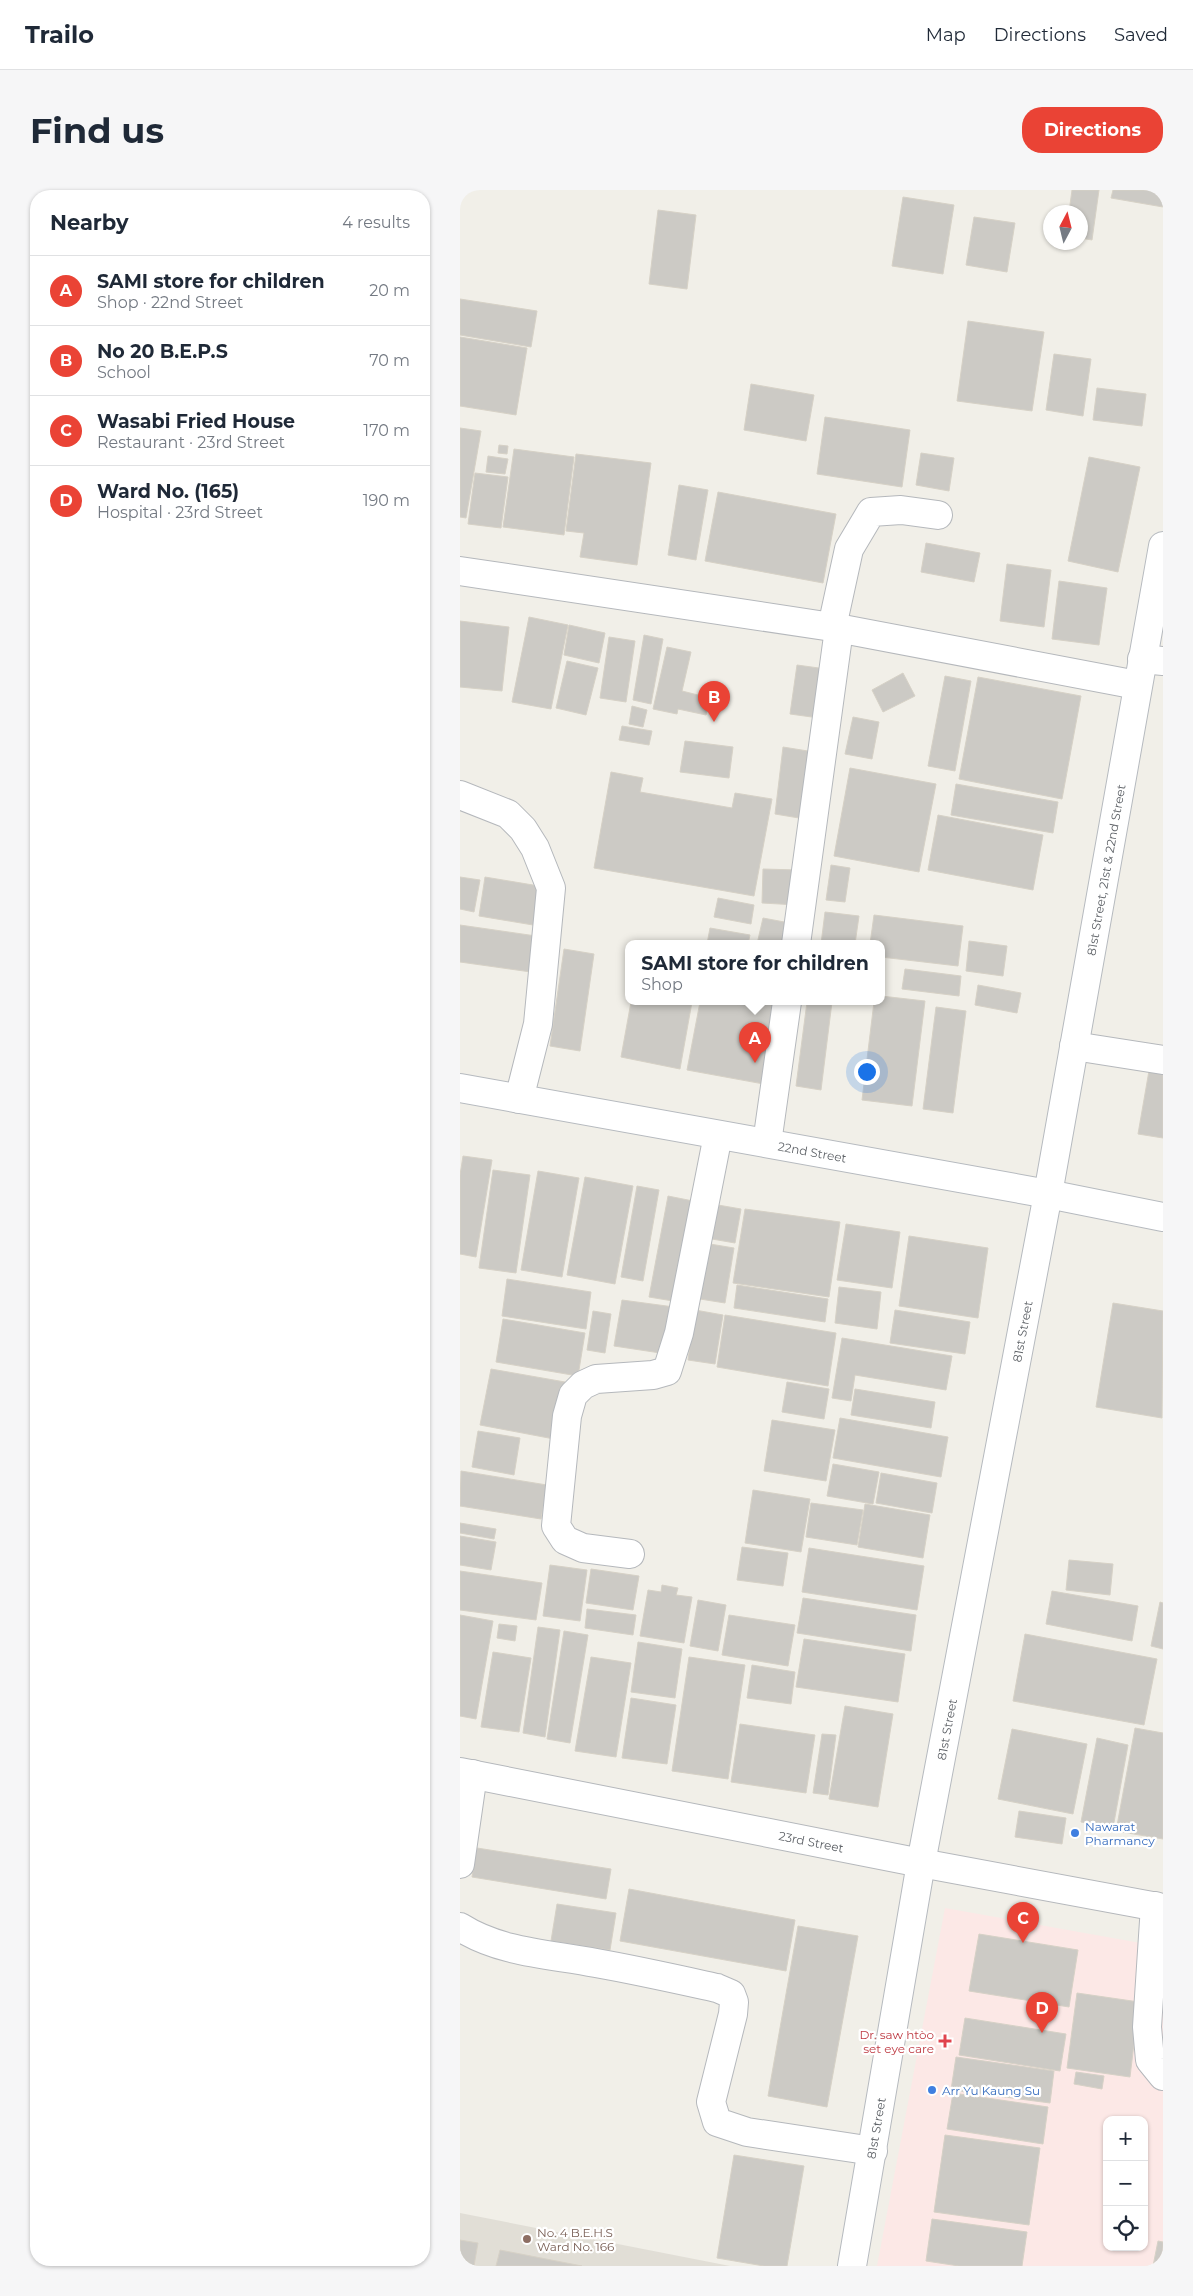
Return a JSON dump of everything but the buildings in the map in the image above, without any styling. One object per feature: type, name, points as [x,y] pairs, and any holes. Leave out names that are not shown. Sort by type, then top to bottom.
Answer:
[{"type":"street","points":[[796,940],[835,628],[849,549],[871,512],[901,510],[938,515]]},
{"type":"street","name":"81st Street, 21st & 22nd Street","points":[[1048,1194],[1074,1046],[1147,668],[1163,546]]},
{"type":"street","points":[[460,571],[835,628],[1147,668]]},
{"type":"street","points":[[460,794],[508,814],[523,829],[535,848],[551,888],[538,1024],[519,1099]]},
{"type":"street","points":[[767,1143],[787,1005]]},
{"type":"street","points":[[1074,1046],[1163,1060]]},
{"type":"street","name":"22nd Street","points":[[460,1088],[1048,1194],[1163,1217]]},
{"type":"street","points":[[630,1554],[582,1548],[565,1540],[556,1526],[567,1416],[573,1395],[583,1385],[596,1379],[653,1375],[667,1371],[679,1333],[718,1135]]},
{"type":"street","name":"81st Street","points":[[852,2266],[921,1864],[1048,1194]]},
{"type":"street","points":[[460,1864],[467,1773]]},
{"type":"street","name":"23rd Street","points":[[467,1773],[921,1864],[1159,1907]]},
{"type":"street","points":[[1159,1907],[1147,2027],[1150,2060],[1163,2076]]},
{"type":"street","points":[[460,1927],[477,1938],[528,1953],[605,1964],[716,1988],[731,1994],[734,2002],[733,2014],[711,2102],[717,2122],[747,2132],[873,2151]]},
{"type":"shaded area","points":[[945,1908],[1163,1947],[1163,2266],[877,2266]]},
{"type":"shaded area","name":"No. 4 B.E.H.S Ward No. 166","points":[[460,2213],[730,2266],[460,2266]]},
{"type":"place","name":"No 20 B.E.P.S","points":[[714,722]]},
{"type":"place","name":"SAMI store for children","points":[[755,1063]]},
{"type":"place","name":"Nawarat Pharmancy","points":[[1075,1833]]},
{"type":"place","name":"Wasabi Fried House","points":[[1023,1943]]},
{"type":"place","name":"Ward No. (165)","points":[[1042,2033]]},
{"type":"place","name":"Dr. saw htòo set eye care","points":[[945,2041]]},
{"type":"place","name":"Arr Yu Kaung Su","points":[[932,2090]]},
{"type":"place","name":"No. 4 B.E.H.S Ward No. 166","points":[[527,2239]]}]
